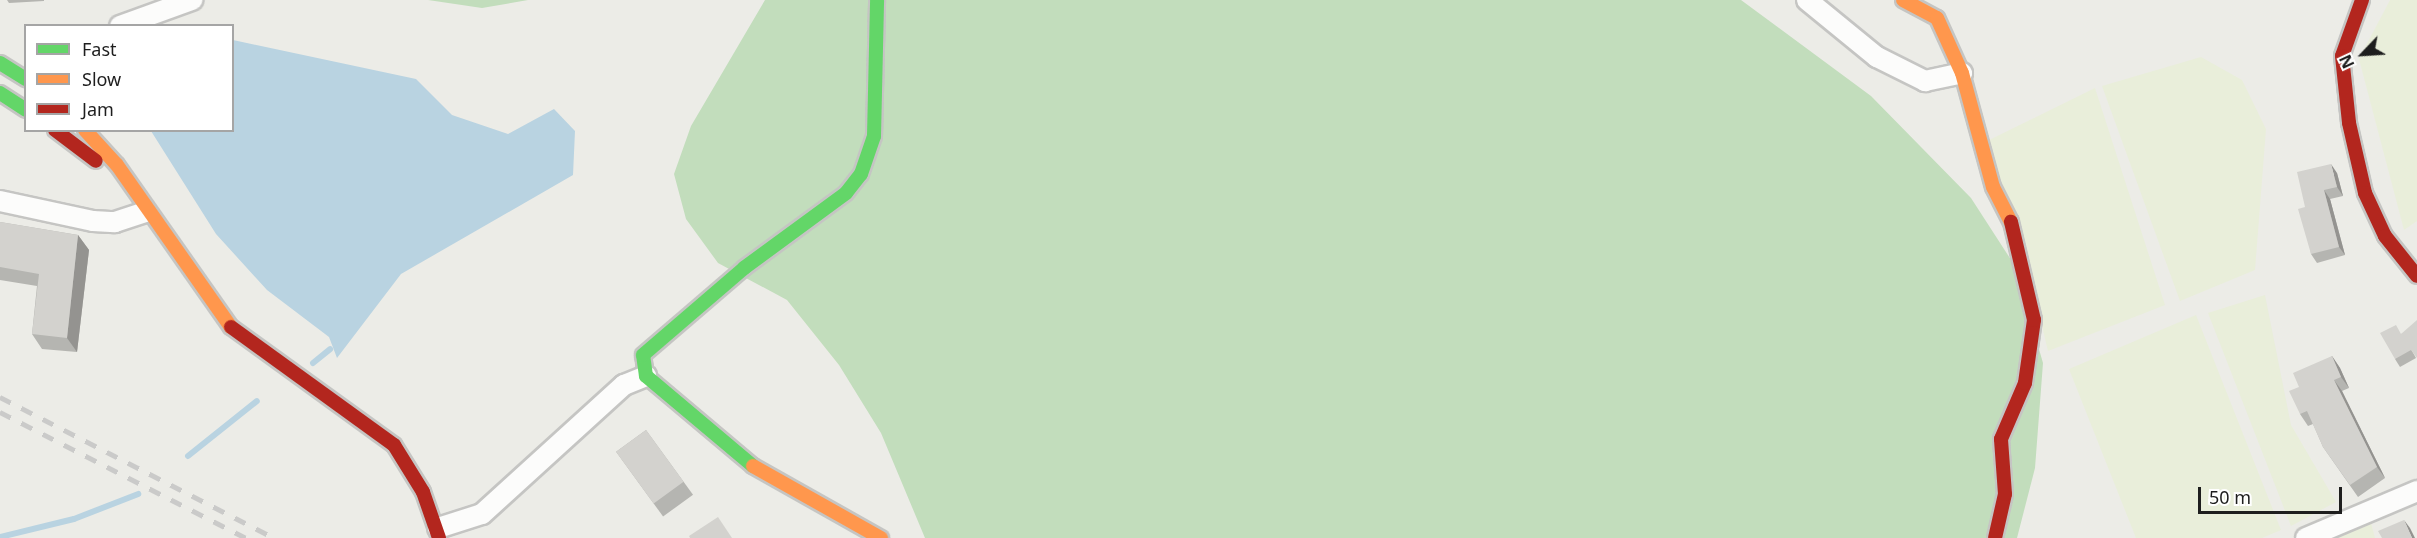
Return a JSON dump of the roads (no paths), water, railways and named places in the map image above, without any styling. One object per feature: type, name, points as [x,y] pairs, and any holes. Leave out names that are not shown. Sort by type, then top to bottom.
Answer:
[{"type":"street","points":[[126,24],[192,0]]},
{"type":"street","points":[[877,0],[874,136],[861,174],[846,193],[744,268],[643,355],[646,376],[747,462],[881,538]]},
{"type":"street","points":[[1807,0],[1853,41],[1924,81],[1962,73]]},
{"type":"street","points":[[1904,0],[1937,18],[1962,73],[1993,187],[2009,214],[2034,320],[2025,383],[2001,439],[2006,494],[1995,538]]},
{"type":"street","points":[[2362,0],[2342,56],[2349,123],[2365,193],[2385,236],[2417,276]]},
{"type":"street","points":[[0,63],[24,75]]},
{"type":"street","points":[[0,93],[24,109]]},
{"type":"street","points":[[58,132],[92,156],[145,212]]},
{"type":"street","points":[[87,132],[117,165],[145,212],[227,324],[394,445],[438,533],[482,514],[624,385],[646,376]]},
{"type":"street","points":[[0,201],[93,221],[115,222],[145,212]]},
{"type":"street","points":[[2306,538],[2417,491]]},
{"type":"water","points":[[234,40],[416,79],[452,115],[508,134],[554,109],[575,131],[573,175],[401,274],[337,358],[329,337],[267,290],[216,234],[152,132],[234,132]]},
{"type":"waterway","points":[[313,363],[330,349]]},
{"type":"waterway","points":[[188,456],[257,401]]},
{"type":"waterway","points":[[0,537],[74,519],[138,494]]},
{"type":"railway","points":[[0,397],[274,538]]},
{"type":"railway","points":[[0,412],[246,538]]}]
